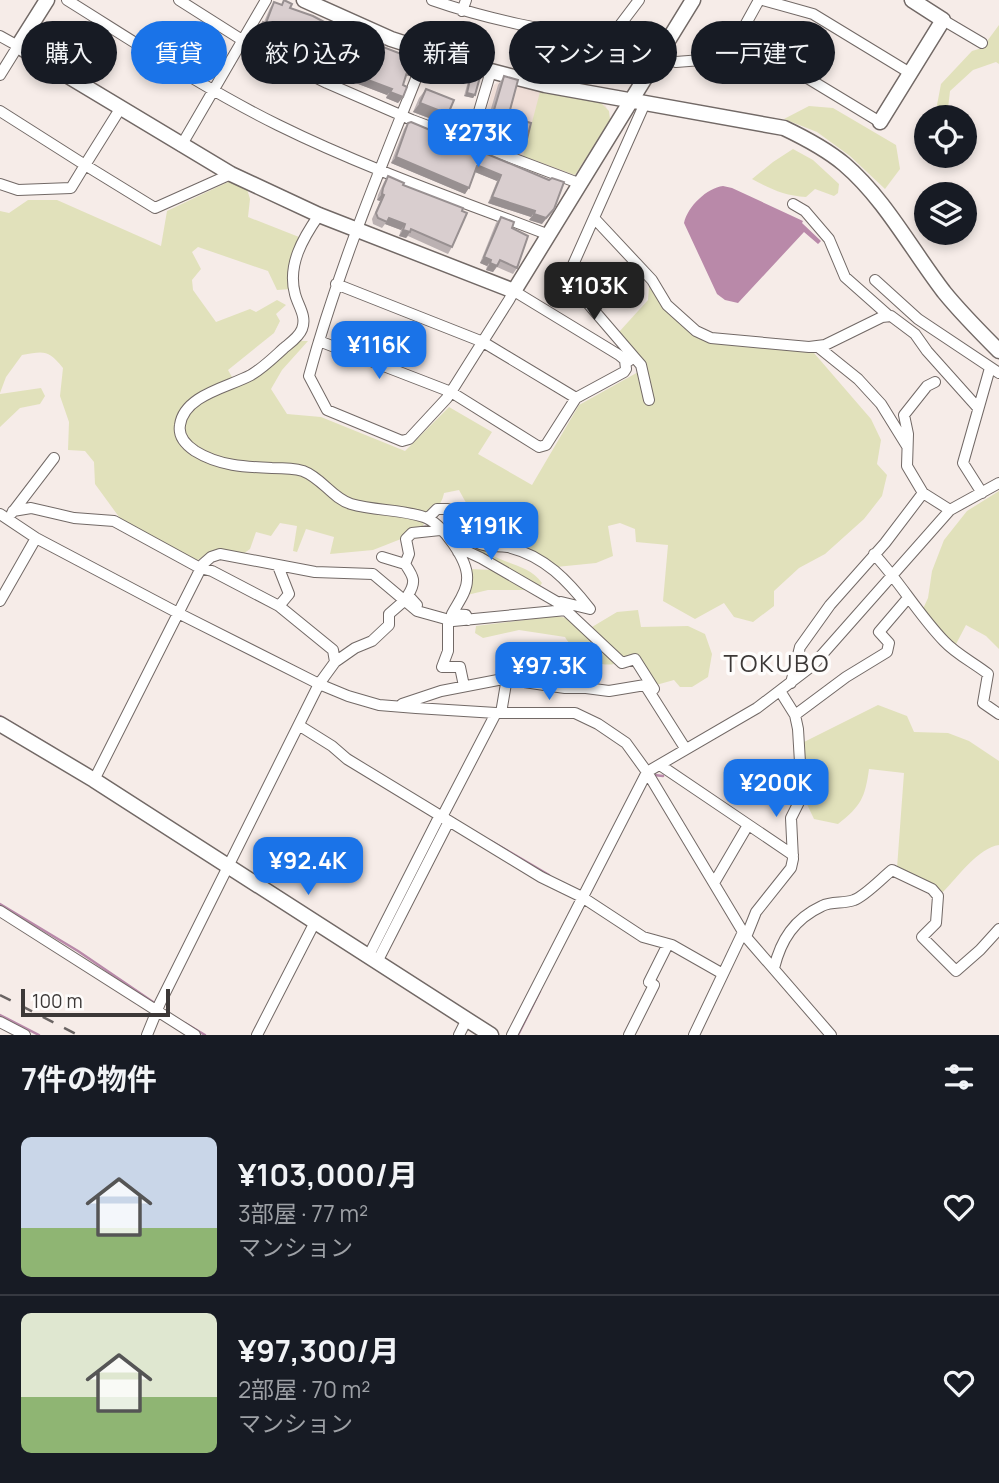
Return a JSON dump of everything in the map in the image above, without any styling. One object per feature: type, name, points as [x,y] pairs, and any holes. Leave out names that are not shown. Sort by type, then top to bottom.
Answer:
[{"type":"street","points":[[0,75],[47,0]]},
{"type":"street","points":[[67,0],[213,90],[278,125],[549,235]]},
{"type":"street","points":[[179,0],[241,39]]},
{"type":"street","points":[[254,21],[266,0]]},
{"type":"street","points":[[304,0],[399,41]]},
{"type":"street","points":[[432,0],[462,11],[542,30],[608,41],[639,0]]},
{"type":"street","points":[[462,11],[466,0]]},
{"type":"street","points":[[677,26],[693,0]]},
{"type":"street","points":[[749,21],[761,0],[797,8],[825,20],[910,73]]},
{"type":"street","points":[[912,0],[982,43]]},
{"type":"street","points":[[817,84],[880,122],[943,20]]},
{"type":"street","points":[[0,36],[231,174],[319,215],[514,291],[619,355],[641,365],[649,400]]},
{"type":"street","points":[[181,146],[241,43]]},
{"type":"street","points":[[495,72],[545,85],[784,128],[828,152],[853,173],[880,202],[945,293],[999,351]]},
{"type":"street","points":[[329,84],[581,184]]},
{"type":"street","points":[[414,84],[336,284],[309,376],[327,410],[402,441],[409,439],[451,392],[581,184],[639,102]]},
{"type":"street","points":[[470,142],[487,84]]},
{"type":"street","points":[[630,360],[568,276],[647,84]]},
{"type":"street","points":[[0,184],[18,190],[71,188],[121,109]]},
{"type":"street","points":[[0,111],[155,208],[231,174]]},
{"type":"street","points":[[793,204],[804,211],[829,239],[845,277],[889,316],[899,320],[915,334],[978,408]]},
{"type":"street","points":[[319,215],[303,239],[296,258],[294,292],[304,318],[301,332],[252,374],[191,405],[180,422],[181,436],[191,449],[220,463],[304,472],[347,503],[402,511],[428,518],[458,552],[468,578],[452,614],[466,615],[468,620]]},
{"type":"street","points":[[594,218],[652,280],[667,305],[696,331],[711,338],[809,347],[825,345],[889,316]]},
{"type":"street","points":[[875,280],[918,319],[994,371],[978,408],[963,463],[982,493]]},
{"type":"street","points":[[336,284],[483,342],[576,398]]},
{"type":"street","points":[[319,341],[451,392],[539,447],[546,445],[576,398],[624,372],[630,360]]},
{"type":"street","points":[[817,346],[858,379],[881,404],[907,447]]},
{"type":"street","points":[[935,382],[927,386],[904,415],[908,434],[907,466],[923,493],[950,510]]},
{"type":"street","points":[[7,515],[54,458]]},
{"type":"street","points":[[512,1035],[647,772],[757,708],[812,667],[950,510],[999,483]]},
{"type":"street","points":[[791,683],[800,647],[830,605],[885,543],[923,493]]},
{"type":"street","points":[[7,515],[31,508],[74,518],[114,521],[279,606],[333,650],[335,662]]},
{"type":"street","points":[[96,777],[201,568],[211,557],[220,554],[315,572],[373,574],[417,611],[448,620],[468,620],[562,606],[590,609],[567,580],[543,561],[523,551],[476,542],[468,537],[448,509],[437,509],[428,518]]},
{"type":"street","points":[[7,515],[37,538],[178,613],[348,696],[379,705],[499,713],[575,713],[598,724],[626,743],[647,772],[745,935],[831,1035]]},
{"type":"street","points":[[405,564],[409,554],[406,539],[412,533],[440,530]]},
{"type":"street","points":[[0,601],[37,538]]},
{"type":"street","points":[[458,552],[466,551],[481,558],[562,606],[622,663],[635,659],[687,747]]},
{"type":"street","points":[[874,554],[893,574],[908,598],[946,644],[988,674],[983,703],[999,714]]},
{"type":"street","points":[[382,557],[405,564],[414,578],[414,585],[408,595],[427,615]]},
{"type":"street","points":[[278,566],[289,594],[279,606]]},
{"type":"street","points":[[795,715],[846,677],[887,652],[889,643],[880,632],[908,598]]},
{"type":"street","points":[[148,1035],[319,684],[335,662],[349,651],[372,641],[389,625],[390,614],[404,601]]},
{"type":"street","points":[[448,620],[448,651],[442,667],[460,667],[464,687]]},
{"type":"street","points":[[374,956],[499,713],[508,680],[510,660]]},
{"type":"street","points":[[395,706],[441,691],[508,680],[609,691],[645,685],[687,747]]},
{"type":"street","points":[[694,1035],[756,912],[791,868],[791,818],[802,796],[795,715],[780,691]]},
{"type":"street","points":[[0,724],[96,777],[231,863],[315,922],[374,956],[491,1035]]},
{"type":"street","points":[[300,726],[347,759],[541,877],[582,897],[643,937],[668,944],[723,974]]},
{"type":"street","points":[[660,765],[793,855]]},
{"type":"street","points":[[714,883],[748,825]]},
{"type":"street","points":[[774,968],[780,944],[807,915],[822,906],[854,900],[892,870],[932,889],[938,895],[936,923],[922,937],[956,971],[999,929]]},
{"type":"street","points":[[0,911],[159,1008],[195,1035]]},
{"type":"street","points":[[257,1035],[315,922]]},
{"type":"street","points":[[629,1035],[654,985],[649,982],[668,944]]},
{"type":"street","points":[[459,1035],[467,1019]]},
{"type":"street","points":[[0,1022],[26,1035]]},
{"type":"shaded area","points":[[500,81],[606,106],[610,120],[579,172],[572,175],[483,141],[479,135],[494,85]]},
{"type":"shaded area","points":[[723,186],[803,221],[821,241],[818,244],[804,232],[738,303],[725,300],[717,294],[684,223],[699,199],[711,190]]},
{"type":"green space","points":[[999,25],[999,64],[996,62],[973,70],[950,91],[948,105],[937,105],[941,84],[972,51],[982,48]]},
{"type":"green space","points":[[540,92],[601,103],[609,111],[610,120],[575,175],[523,156]]},
{"type":"green space","points":[[809,106],[833,108],[896,145],[900,169],[885,189],[850,156],[817,132],[784,119]]},
{"type":"green space","points":[[793,149],[813,160],[839,184],[838,193],[834,196],[815,189],[806,197],[791,195],[752,179]]},
{"type":"green space","points":[[230,181],[247,189],[250,199],[248,217],[299,237],[293,256],[291,289],[277,290],[268,271],[198,247],[192,252],[201,269],[192,280],[193,290],[216,322],[250,309],[256,312],[277,300],[286,305],[276,314],[280,321],[274,333],[228,370],[236,384],[299,341],[308,341],[282,370],[271,389],[287,414],[321,417],[405,451],[449,407],[492,432],[478,454],[532,485],[579,405],[640,371],[619,332],[648,300],[649,286],[676,320],[695,335],[814,353],[871,419],[881,440],[877,464],[887,475],[882,496],[864,519],[825,554],[799,568],[774,591],[774,606],[753,622],[734,617],[724,603],[695,619],[663,601],[668,545],[636,542],[635,529],[620,523],[608,526],[613,556],[596,563],[556,567],[524,548],[493,538],[470,510],[459,490],[444,493],[439,505],[424,522],[422,538],[401,539],[373,550],[330,554],[334,537],[306,529],[297,552],[293,551],[297,526],[280,523],[271,536],[256,532],[250,549],[243,554],[208,554],[196,561],[122,521],[95,484],[94,462],[85,451],[68,450],[69,422],[60,396],[63,368],[54,358],[46,353],[22,355],[6,377],[0,393],[0,211],[9,213],[28,200],[57,200],[161,246],[167,211]]},
{"type":"green space","points":[[41,388],[45,396],[40,404],[20,408],[0,427],[0,394]]},
{"type":"green space","points":[[999,491],[999,649],[986,636],[966,625],[955,646],[922,611],[928,598],[932,571],[944,540],[967,511]]},
{"type":"green space","points":[[453,529],[497,558],[531,572],[542,583],[540,586],[469,548],[461,548],[449,533]]},
{"type":"green space","points":[[470,569],[493,570],[529,590],[488,590],[467,595],[472,580]]},
{"type":"green space","points":[[638,610],[641,627],[688,626],[705,634],[712,654],[708,677],[692,687],[680,687],[674,680],[656,685],[639,655],[622,658],[592,627],[617,612]]},
{"type":"green space","points":[[557,616],[571,619],[614,664],[593,661],[574,648],[565,637],[519,630],[483,638],[475,633],[476,626]]},
{"type":"green space","points":[[878,705],[907,716],[914,732],[948,733],[969,741],[999,761],[999,845],[976,857],[943,892],[897,868],[904,773],[869,769],[861,801],[838,824],[814,819],[804,798],[804,742]]},
{"type":"building","points":[[284,0],[292,4],[290,8],[322,21],[267,21],[274,2],[282,5]]},
{"type":"building","points":[[385,48],[399,53],[399,84],[407,87],[403,97],[390,92],[392,89],[379,84],[385,84]]},
{"type":"building","points":[[504,76],[509,77],[509,84],[517,84],[510,110],[516,111],[514,118],[531,123],[526,143],[516,140],[518,136],[489,127]]},
{"type":"building","points":[[469,84],[478,84],[475,95],[467,93]]},
{"type":"building","points":[[426,89],[454,100],[448,114],[420,103]]},
{"type":"building","points":[[408,123],[549,180],[552,178],[564,182],[554,209],[546,218],[534,214],[535,211],[492,197],[501,175],[479,166],[469,188],[396,157]]},
{"type":"building","points":[[388,176],[404,183],[403,185],[463,208],[462,211],[467,213],[452,247],[411,229],[410,232],[403,230],[405,224],[389,218],[387,222],[378,218],[376,213]]},
{"type":"building","points":[[501,217],[514,222],[512,228],[528,236],[517,268],[500,260],[497,266],[484,257]]},
{"type":"waterway","points":[[0,716],[54,748]]},
{"type":"waterway","points":[[654,775],[663,776]]},
{"type":"waterway","points":[[375,954],[444,820]]},
{"type":"waterway","points":[[491,841],[549,875]]},
{"type":"waterway","points":[[0,904],[78,951],[156,1004]]},
{"type":"waterway","points":[[518,1035],[540,991]]},
{"type":"waterway","points":[[0,1015],[39,1035]]},
{"type":"waterway","points":[[185,1023],[205,1035]]},
{"type":"railway","points":[[0,995],[78,1035]]},
{"type":"district","name":"TOKUBO","points":[[777,662]]}]
